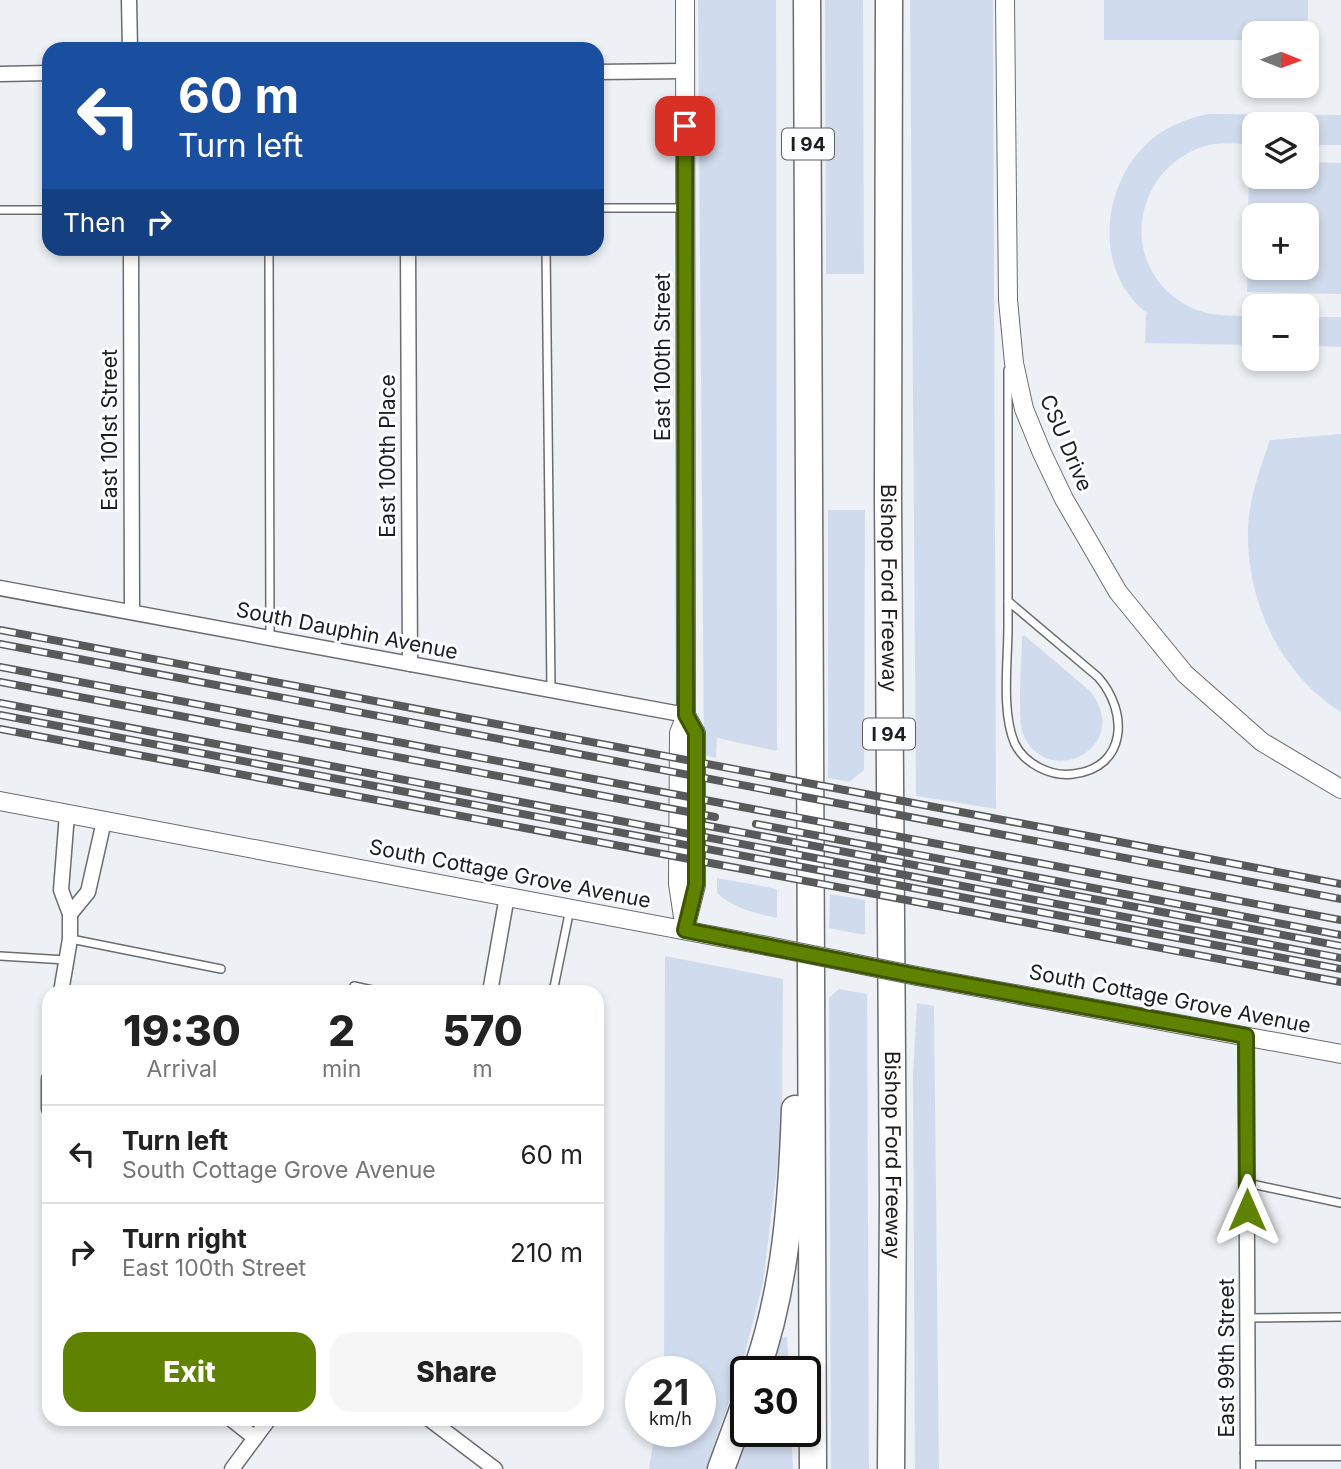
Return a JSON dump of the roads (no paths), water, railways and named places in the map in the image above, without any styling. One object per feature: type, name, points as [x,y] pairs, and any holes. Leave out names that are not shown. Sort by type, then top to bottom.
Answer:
[{"type":"highway","name":"I 94","points":[[807,0],[813,1469]]},
{"type":"highway","name":"Bishop Ford Freeway","points":[[889,0],[888,500],[893,1200],[891,1469]]},
{"type":"highway","points":[[761,1356],[780,1274],[792,1195],[795,1104],[795,764],[810,675]]},
{"type":"highway","points":[[721,1469],[730,1445]]},
{"type":"street","points":[[130,0],[130,42]]},
{"type":"street","name":"East 100th Street","points":[[685,0],[686,715],[679,733],[678,884],[685,930]]},
{"type":"street","name":"CSU Drive","points":[[1004,0],[1008,300],[1014,363],[1024,409],[1042,453],[1064,499],[1118,592],[1185,674],[1262,742],[1341,789]]},
{"type":"street","points":[[604,72],[685,71]]},
{"type":"street","points":[[0,74],[42,73]]},
{"type":"street","name":"East 101st Street","points":[[131,256],[132,612]]},
{"type":"street","name":"East 100th Place","points":[[408,256],[410,664]]},
{"type":"street","name":"South Dauphin Avenue","points":[[0,588],[686,715]]},
{"type":"street","name":"South Cottage Grove Avenue","points":[[0,801],[1341,1054]]},
{"type":"street","points":[[62,985],[70,939],[70,914],[61,890],[67,814]]},
{"type":"street","points":[[70,914],[88,892],[104,821]]},
{"type":"street","points":[[497,985],[507,897]]},
{"type":"street","name":"East 99th Street","points":[[1246,1036],[1248,1469]]},
{"type":"street","points":[[241,1426],[255,1437]]},
{"type":"street","points":[[232,1469],[264,1426]]},
{"type":"street","points":[[438,1426],[495,1469]]},
{"type":"street","points":[[1248,1453],[1341,1453]]},
{"type":"lane","points":[[604,208],[686,208]]},
{"type":"lane","points":[[0,211],[42,210]]},
{"type":"lane","points":[[269,256],[270,638]]},
{"type":"lane","points":[[546,256],[551,690]]},
{"type":"lane","points":[[1008,300],[1008,601],[1008,705],[1015,743],[1025,759],[1048,771],[1072,775],[1088,771],[1112,751],[1118,736],[1120,720],[1110,691],[1098,677],[1008,601]]},
{"type":"lane","points":[[554,985],[570,908]]},
{"type":"lane","points":[[70,939],[221,968]]},
{"type":"lane","points":[[0,956],[66,960]]},
{"type":"lane","points":[[1247,1183],[1341,1203]]},
{"type":"lane","points":[[1248,1318],[1341,1317]]},
{"type":"railway","points":[[0,630],[1341,884]]},
{"type":"railway","points":[[0,644],[1341,899]]},
{"type":"railway","points":[[0,667],[1341,920]]},
{"type":"railway","points":[[0,682],[715,817]]},
{"type":"railway","points":[[0,703],[1341,958]]},
{"type":"railway","points":[[0,715],[1341,969]]},
{"type":"railway","points":[[0,729],[1341,982]]},
{"type":"railway","points":[[698,824],[1341,946]]},
{"type":"railway","points":[[756,824],[1341,935]]}]
